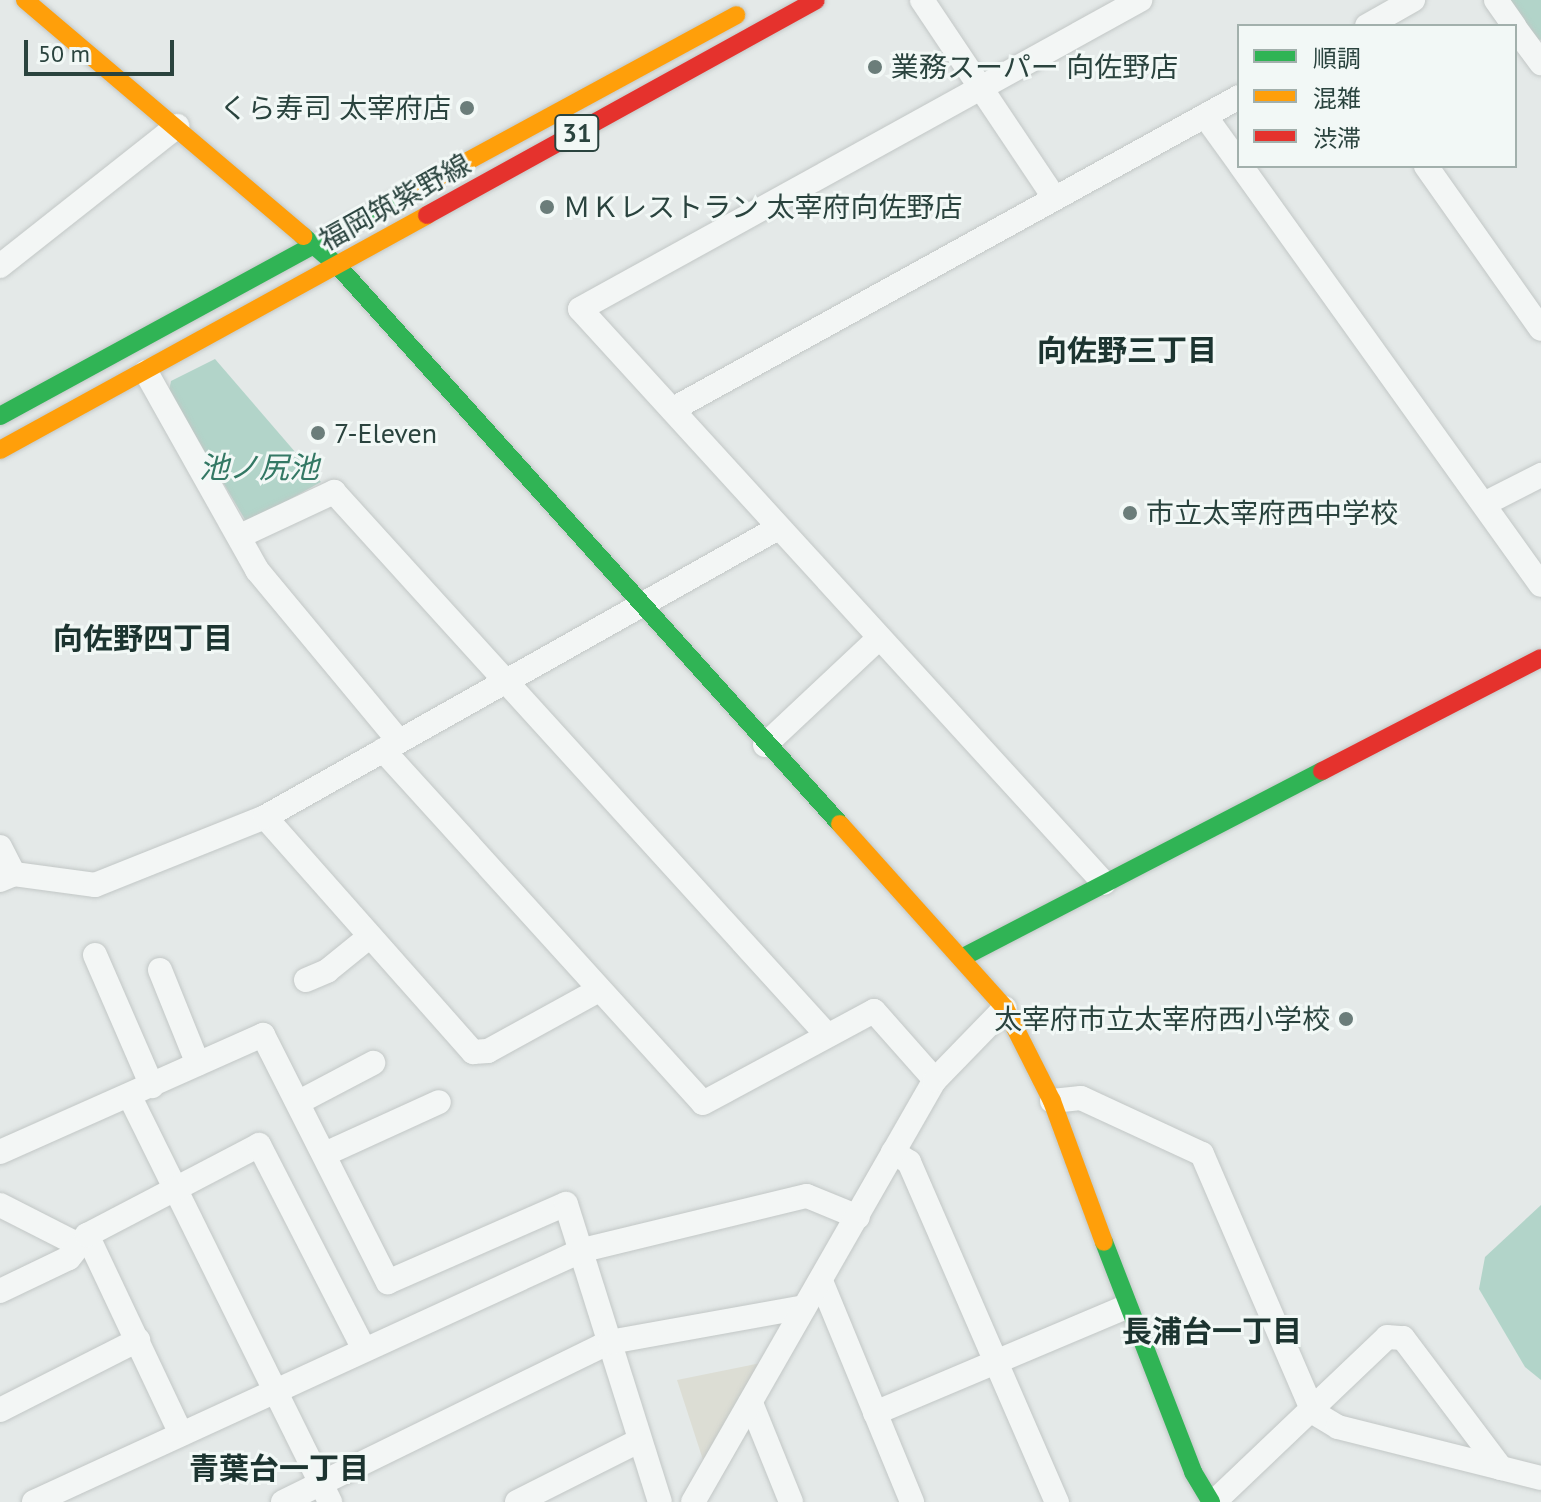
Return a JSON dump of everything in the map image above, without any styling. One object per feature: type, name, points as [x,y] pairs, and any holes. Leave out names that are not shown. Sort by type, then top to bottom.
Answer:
[{"type":"street","points":[[25,0],[177,126],[338,266],[765,745],[963,957],[1005,1008],[1052,1101],[1126,1307],[1193,1472],[1213,1502],[1313,1412],[1387,1337],[1403,1338],[1501,1468]]},
{"type":"street","name":"福岡筑紫野線","points":[[0,450],[816,0]]},
{"type":"street","points":[[922,0],[1053,196]]},
{"type":"street","points":[[1104,883],[778,528],[675,408],[580,309],[1140,0]]},
{"type":"street","points":[[1371,24],[1413,0]]},
{"type":"street","points":[[1496,0],[1512,24]]},
{"type":"street","name":"福岡筑紫野線","points":[[0,416],[749,8]]},
{"type":"street","points":[[1517,31],[1541,63]]},
{"type":"street","points":[[675,408],[1053,196],[1237,98]]},
{"type":"street","points":[[1205,116],[1237,160]]},
{"type":"street","points":[[0,266],[177,126]]},
{"type":"street","points":[[1243,168],[1486,503],[1541,585]]},
{"type":"street","points":[[1427,168],[1541,329]]},
{"type":"street","points":[[146,372],[257,570],[391,745],[597,991],[703,1103],[874,1011],[935,1080]]},
{"type":"street","points":[[1486,503],[1541,475]]},
{"type":"street","points":[[240,536],[334,492],[827,1035]]},
{"type":"street","points":[[0,847],[7,877],[95,885],[265,817],[778,528]]},
{"type":"street","points":[[765,745],[879,638]]},
{"type":"street","points":[[963,957],[1541,658]]},
{"type":"street","points":[[265,817],[473,1052],[488,1051],[597,991]]},
{"type":"street","points":[[306,980],[327,971],[369,937]]},
{"type":"street","points":[[95,955],[175,1188],[325,1492]]},
{"type":"street","points":[[160,970],[198,1064]]},
{"type":"street","points":[[693,1502],[935,1080],[1005,1008]]},
{"type":"street","points":[[0,1152],[141,1092],[263,1035],[388,1282],[566,1204],[660,1502]]},
{"type":"street","points":[[299,1102],[373,1063]]},
{"type":"street","points":[[1052,1101],[1081,1098],[1202,1154],[1313,1412],[1338,1427],[1541,1478]]},
{"type":"street","points":[[325,1154],[439,1102]]},
{"type":"street","points":[[0,1291],[69,1258],[82,1239],[259,1145],[363,1347]]},
{"type":"street","points":[[893,1152],[909,1162],[1057,1502]]},
{"type":"street","points":[[34,1502],[363,1347],[583,1250],[807,1196],[858,1217]]},
{"type":"street","points":[[0,1205],[82,1239],[138,1340],[181,1434]]},
{"type":"street","points":[[821,1281],[912,1502]]},
{"type":"street","points":[[283,1502],[325,1492],[610,1342],[804,1307]]},
{"type":"street","points":[[875,1413],[1126,1307]]},
{"type":"street","points":[[0,1410],[138,1340]]},
{"type":"street","points":[[751,1403],[791,1502]]},
{"type":"street","points":[[517,1502],[639,1441]]},
{"type":"shaded area","points":[[761,1363],[704,1463],[677,1380]]},
{"type":"water","name":"池ノ尻池","points":[[215,359],[321,482],[247,523],[169,391],[171,381]]},
{"type":"water","points":[[1541,1205],[1541,1380],[1525,1367],[1479,1289],[1485,1257]]},
{"type":"waterway","points":[[1525,0],[1541,22]]},
{"type":"traffic: fast","points":[[0,416],[405,195]]},
{"type":"traffic: fast","points":[[303,236],[338,266],[840,824]]},
{"type":"traffic: fast","points":[[963,957],[1322,771]]},
{"type":"traffic: fast","points":[[1104,1242],[1193,1472],[1211,1502]]},
{"type":"traffic: slow","points":[[25,0],[303,236]]},
{"type":"traffic: slow","points":[[405,195],[736,15]]},
{"type":"traffic: slow","points":[[0,450],[427,215]]},
{"type":"traffic: slow","points":[[840,824],[1005,1008],[1052,1101],[1104,1242]]},
{"type":"traffic: jam","points":[[427,215],[816,0]]},
{"type":"traffic: jam","points":[[1322,771],[1541,658]]},
{"type":"place","name":"業務スーパー 向佐野店","points":[[875,67]]},
{"type":"place","name":"くら寿司 太宰府店","points":[[467,108]]},
{"type":"place","name":"ＭＫレストラン 太宰府向佐野店","points":[[547,207]]},
{"type":"place","name":"7-Eleven","points":[[318,433]]},
{"type":"place","name":"市立太宰府西中学校","points":[[1130,513]]},
{"type":"place","name":"太宰府市立太宰府西小学校","points":[[1346,1019]]},
{"type":"district","name":"向佐野三丁目","points":[[1127,350]]},
{"type":"district","name":"向佐野四丁目","points":[[143,638]]},
{"type":"district","name":"長浦台一丁目","points":[[1212,1331]]},
{"type":"district","name":"青葉台一丁目","points":[[279,1468]]}]
